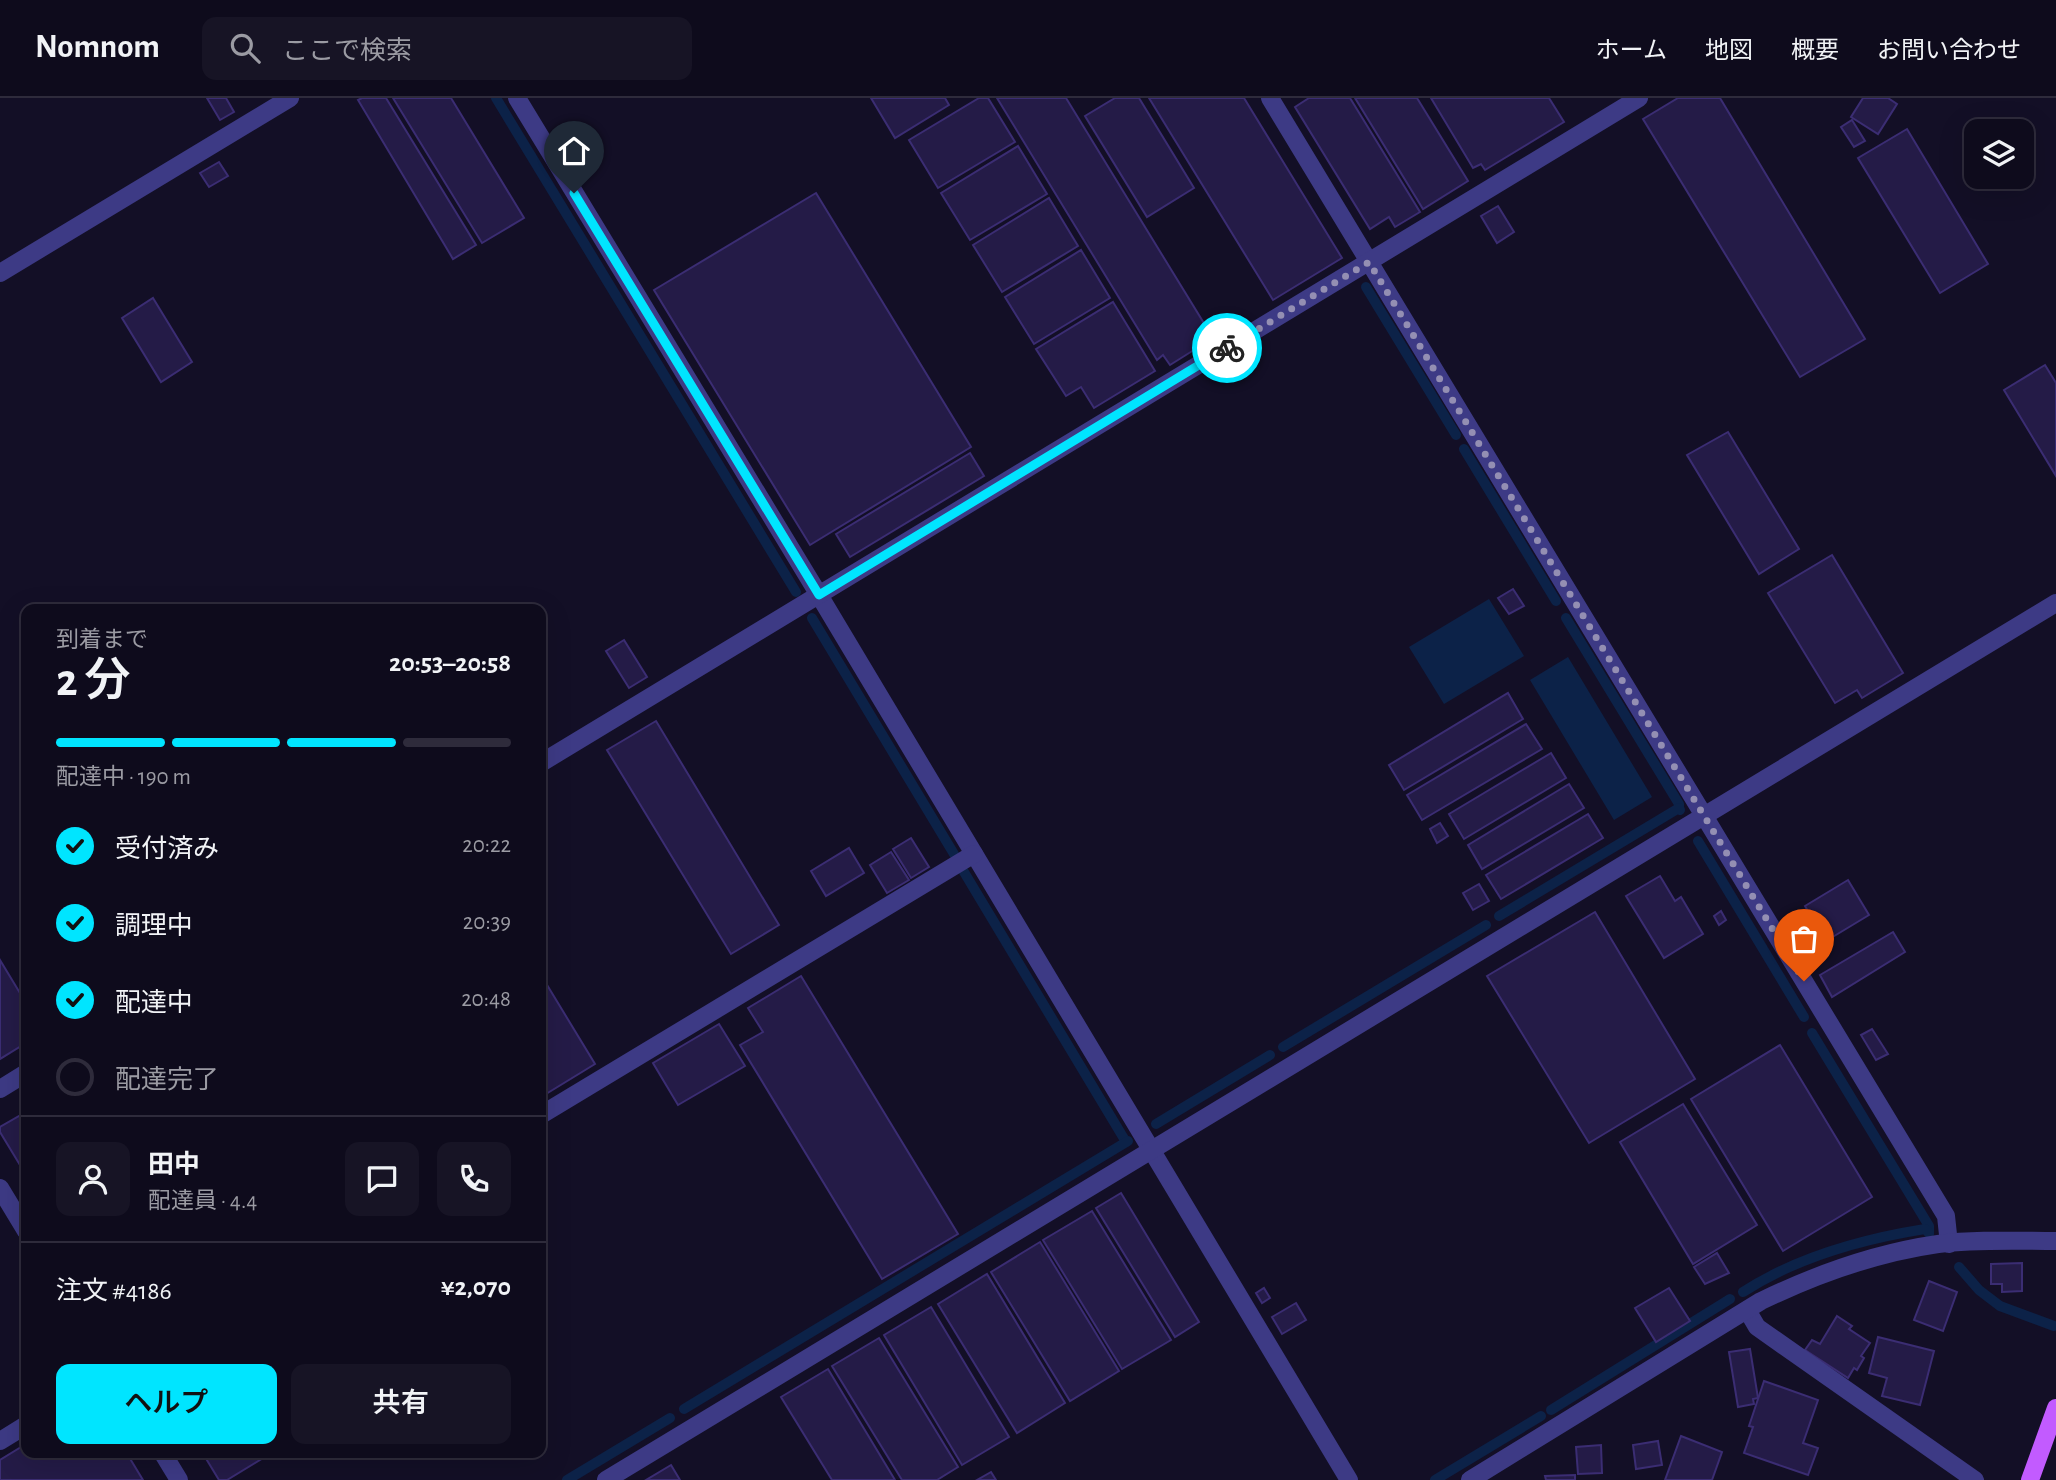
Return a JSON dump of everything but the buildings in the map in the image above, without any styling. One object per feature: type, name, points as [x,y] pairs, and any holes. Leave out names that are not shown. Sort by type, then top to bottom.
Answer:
[{"type":"main road","points":[[2030,1480],[2056,1408]]},
{"type":"street","points":[[0,273],[290,98]]},
{"type":"street","points":[[517,98],[819,595],[1349,1480]]},
{"type":"street","points":[[1270,98],[1946,1216],[1949,1244]]},
{"type":"street","points":[[546,760],[1639,98]]},
{"type":"street","points":[[606,1480],[2056,604]]},
{"type":"street","points":[[546,1112],[974,854]]},
{"type":"street","points":[[0,1088],[21,1076]]},
{"type":"street","points":[[0,1188],[21,1223]]},
{"type":"street","points":[[1470,1480],[1746,1310],[1803,1281],[1846,1265],[1891,1253],[1949,1244],[2056,1241]]},
{"type":"street","points":[[1746,1310],[1757,1328],[1975,1480]]},
{"type":"street","points":[[0,1441],[21,1428]]},
{"type":"street","points":[[166,1458],[179,1480]]},
{"type":"water","points":[[1489,599],[1524,656],[1444,704],[1409,647]]},
{"type":"water","points":[[1568,657],[1652,797],[1614,820],[1530,680]]},
{"type":"waterway","points":[[496,98],[796,592]]},
{"type":"waterway","points":[[1366,287],[1456,435]]},
{"type":"waterway","points":[[1464,449],[1556,601]]},
{"type":"waterway","points":[[812,618],[954,854]]},
{"type":"waterway","points":[[1566,618],[1679,808]]},
{"type":"waterway","points":[[1499,916],[1679,808],[1680,810]]},
{"type":"waterway","points":[[1698,841],[1804,1017]]},
{"type":"waterway","points":[[964,872],[1126,1142]]},
{"type":"waterway","points":[[1283,1047],[1486,925]]},
{"type":"waterway","points":[[1812,1033],[1929,1226],[1929,1233]]},
{"type":"waterway","points":[[1156,1124],[1270,1055]]},
{"type":"waterway","points":[[684,1409],[1128,1141]]},
{"type":"waterway","points":[[1743,1292],[1785,1269],[1831,1251],[1901,1233],[1925,1229],[1929,1233]]},
{"type":"waterway","points":[[1959,1267],[1979,1290],[2000,1306],[2054,1326]]},
{"type":"waterway","points":[[1551,1410],[1730,1299]]},
{"type":"waterway","points":[[1435,1480],[1541,1416]]},
{"type":"waterway","points":[[567,1480],[670,1418]]},
{"type":"way so far","points":[[1227,348],[1369,262],[1804,981]]},
{"type":"route","points":[[574,193],[819,595],[1227,348]]}]
